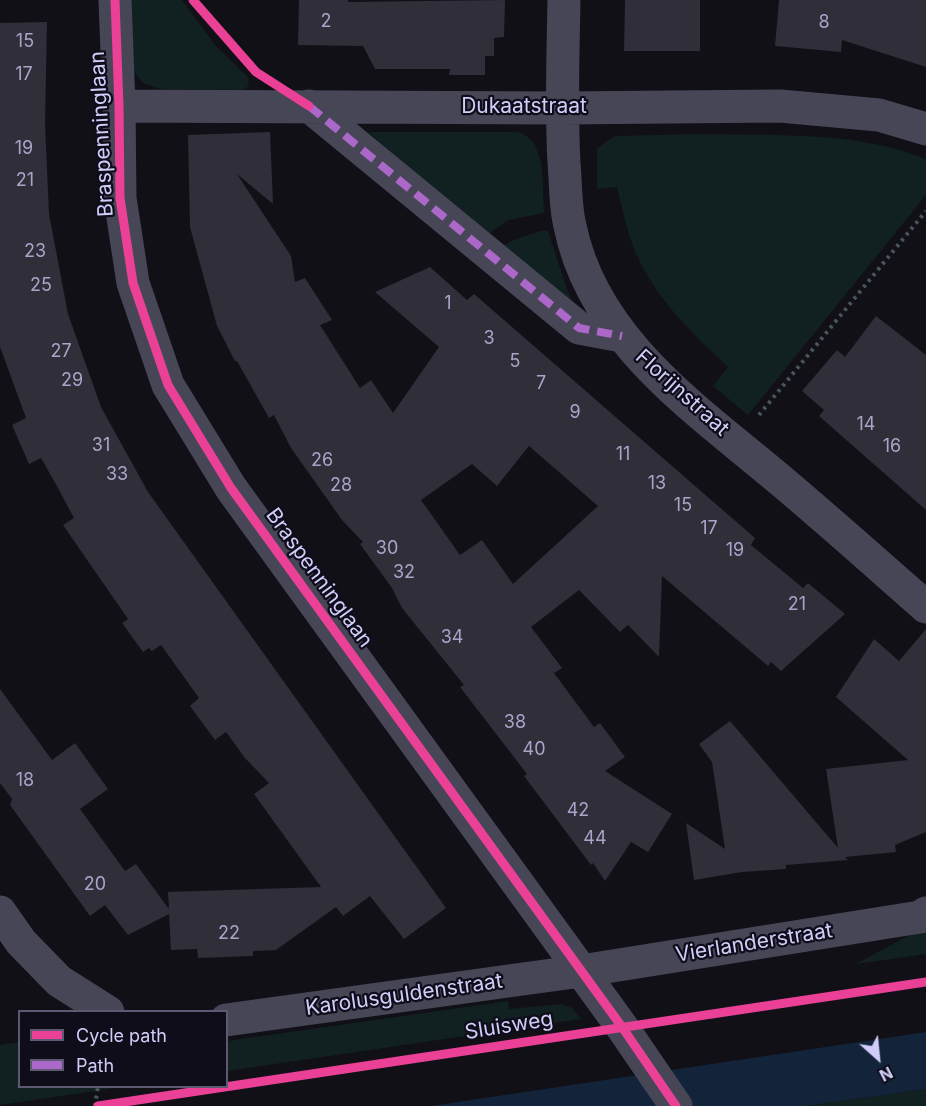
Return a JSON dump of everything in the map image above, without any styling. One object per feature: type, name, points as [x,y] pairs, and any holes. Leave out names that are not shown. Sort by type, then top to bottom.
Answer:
[{"type":"street","name":"Braspenninglaan","points":[[115,0],[120,198],[133,283],[168,385],[231,488],[676,1106]]},
{"type":"street","name":"Florijnstraat","points":[[564,0],[561,108],[570,227],[588,281],[622,336],[660,379],[926,607]]},
{"type":"street","name":"Dukaatstraat","points":[[119,106],[561,108],[780,106],[879,115],[926,129]]},
{"type":"street","points":[[309,106],[579,328],[622,336]]},
{"type":"street","points":[[0,912],[21,942],[59,981],[106,1010]]},
{"type":"street","name":"Vierlanderstraat","points":[[581,971],[920,917],[926,914]]},
{"type":"street","name":"Karolusguldenstraat","points":[[228,1020],[581,971]]},
{"type":"path","points":[[736,442],[926,211]]},
{"type":"path","points":[[98,1088],[96,1106],[109,1104]]},
{"type":"shaded area","points":[[129,0],[182,0],[215,45],[249,78],[248,86],[244,90],[161,89],[143,83],[131,68]]},
{"type":"shaded area","points":[[368,132],[518,132],[528,137],[539,155],[543,178],[544,213],[508,220],[486,236]]},
{"type":"shaded area","points":[[696,134],[812,136],[841,139],[870,143],[926,159],[926,195],[748,415],[713,386],[728,367],[679,318],[648,277],[632,244],[617,187],[597,189],[597,148],[615,136]]},
{"type":"shaded area","points":[[540,231],[548,231],[567,289],[581,318],[500,247]]},
{"type":"shaded area","points":[[926,926],[926,954],[856,964]]},
{"type":"shaded area","points":[[508,1001],[509,1009],[562,1004],[572,1008],[581,1019],[228,1071],[228,1041]]},
{"type":"shaded area","points":[[18,1042],[18,1088],[115,1088],[0,1105],[0,1045]]},
{"type":"shaded area","points":[[926,1089],[926,1106],[805,1106]]},
{"type":"water","points":[[926,1032],[926,1089],[805,1106],[431,1106]]},
{"type":"building","points":[[299,0],[348,0],[348,2],[505,0],[504,37],[494,38],[494,56],[485,56],[485,75],[449,75],[450,69],[375,69],[363,46],[298,45]]},
{"type":"building","points":[[625,0],[700,0],[700,51],[624,51]]},
{"type":"building","points":[[779,0],[926,0],[926,67],[842,40],[841,52],[775,46]]},
{"type":"building","points":[[47,22],[45,123],[49,214],[68,314],[101,407],[148,492],[446,908],[404,939],[370,896],[343,916],[336,907],[276,950],[253,951],[253,956],[198,958],[197,949],[171,950],[169,914],[128,935],[105,905],[90,916],[10,805],[12,799],[0,783],[0,689],[52,760],[75,743],[108,789],[80,809],[125,871],[136,864],[169,909],[168,892],[321,887],[254,794],[269,783],[245,758],[226,732],[215,740],[190,706],[199,698],[161,645],[152,651],[149,648],[143,652],[122,623],[128,619],[63,525],[74,518],[58,488],[41,458],[29,464],[12,425],[26,418],[0,347],[0,23]]},
{"type":"building","points":[[270,132],[273,204],[237,174],[291,256],[295,282],[305,278],[332,320],[320,325],[360,388],[371,380],[393,413],[439,347],[375,292],[430,267],[467,300],[474,294],[755,538],[751,545],[803,588],[808,583],[845,614],[781,671],[771,662],[768,666],[662,576],[659,657],[628,625],[620,632],[579,590],[531,627],[562,668],[554,673],[594,727],[600,723],[625,757],[605,771],[672,814],[648,852],[631,842],[605,881],[524,776],[527,774],[460,687],[464,685],[402,608],[392,588],[360,544],[363,542],[342,520],[291,448],[274,415],[269,418],[235,361],[217,326],[190,227],[188,135]],"holes":[[[529,446],[598,506],[513,584],[482,540],[460,555],[421,500],[472,464],[497,486]]]},
{"type":"building","points":[[876,316],[926,355],[926,510],[819,416],[824,410],[802,391],[837,350],[845,357]]},
{"type":"building","points":[[926,629],[926,832],[895,845],[896,852],[845,857],[848,860],[786,865],[786,869],[742,872],[694,880],[686,823],[725,849],[712,762],[699,744],[730,721],[838,848],[826,769],[908,760],[836,697],[874,639],[899,661]]},
{"type":"marked path","points":[[309,106],[579,328],[622,336]]},
{"type":"cycle path","points":[[115,0],[120,198],[133,283],[168,385],[231,488],[622,1027],[676,1106]]},
{"type":"cycle path","points":[[193,0],[256,72],[309,106]]},
{"type":"cycle path","name":"Sluisweg","points":[[228,1087],[926,982]]},
{"type":"cycle path","name":"Sluisweg","points":[[98,1106],[218,1088]]}]
